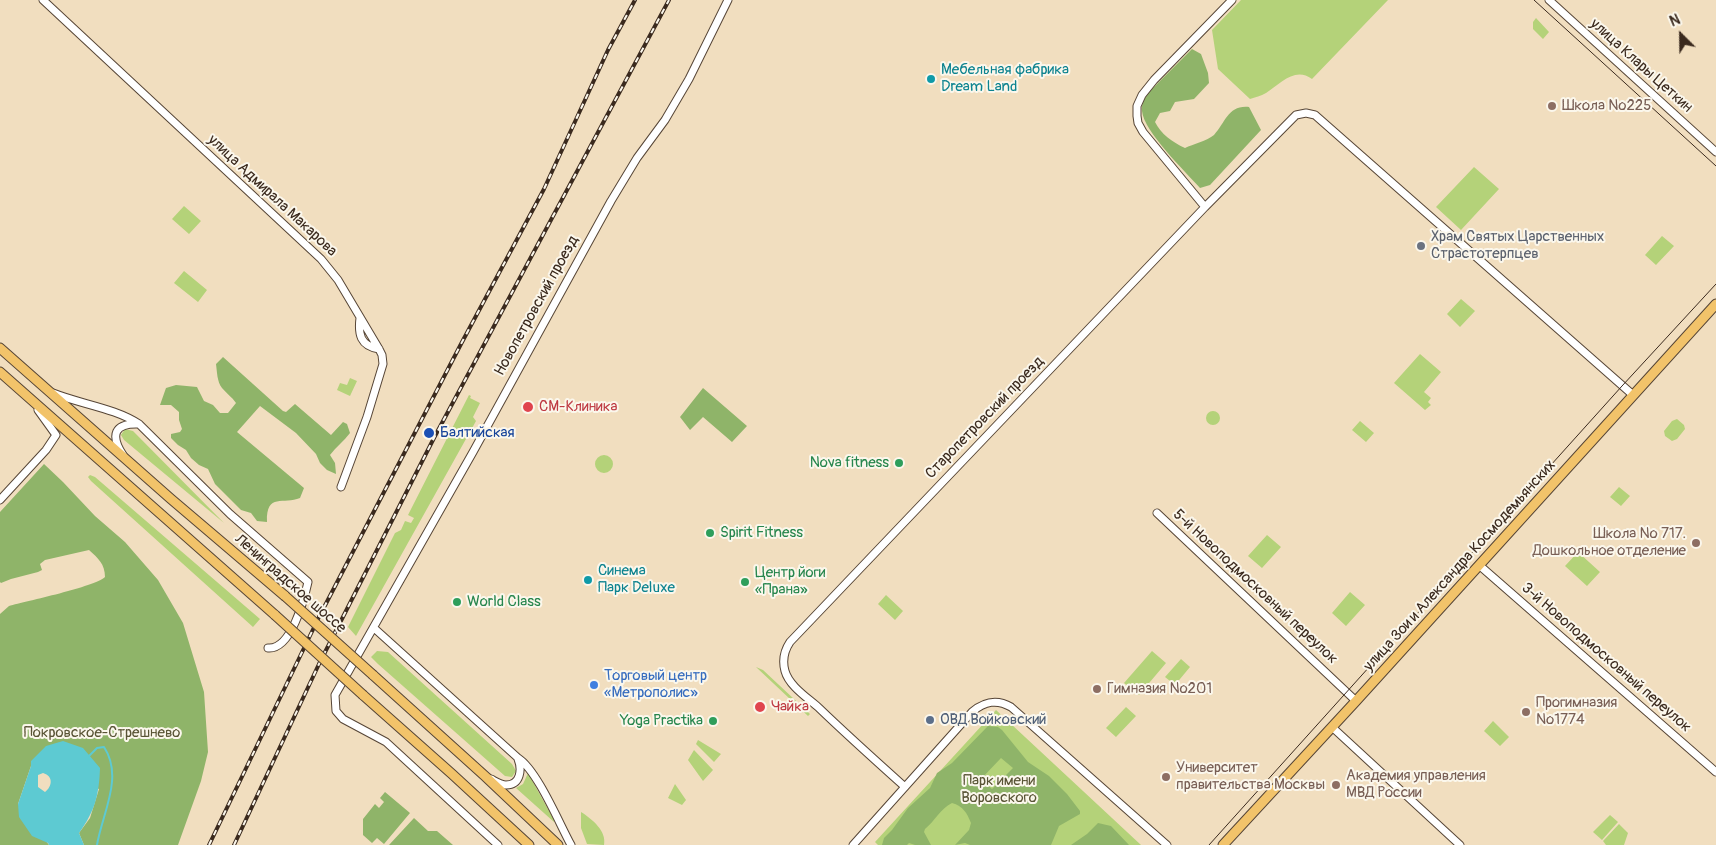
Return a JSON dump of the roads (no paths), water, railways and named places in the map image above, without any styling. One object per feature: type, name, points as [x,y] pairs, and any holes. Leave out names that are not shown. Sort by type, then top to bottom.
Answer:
[{"type":"main road","name":"улица Зои и Александра Космодемьянских","points":[[1223,845],[1716,304]]},
{"type":"main road","name":"Ленинградское шоссе","points":[[0,348],[285,596],[486,776],[558,845]]},
{"type":"main road","points":[[0,372],[106,467],[188,536],[530,845]]},
{"type":"street","name":"улица Адмирала Макарова","points":[[43,0],[321,259],[338,280],[382,355],[383,364],[341,487]]},
{"type":"street","name":"Новопетровский проезд","points":[[498,845],[386,742],[339,715],[335,706],[335,695],[611,201],[637,158],[665,120],[689,79],[728,0]]},
{"type":"street","points":[[1205,207],[1143,132],[1138,123],[1137,106],[1142,95],[1154,80],[1232,0]]},
{"type":"street","name":"улица Клары Цеткин","points":[[1549,0],[1716,152]]},
{"type":"street","name":"Старопетровский проезд","points":[[904,787],[788,678],[784,664],[785,649],[1205,207],[1296,115],[1306,113],[1315,115],[1633,396]]},
{"type":"street","points":[[48,391],[130,417],[223,507],[308,582],[305,595],[288,636],[277,646],[268,648]]},
{"type":"street","points":[[0,500],[46,450],[56,435],[30,399]]},
{"type":"street","points":[[128,461],[116,440],[117,430],[123,425],[138,424]]},
{"type":"street","name":"5-й Новоподмосковный переулок","points":[[1157,513],[1356,701]]},
{"type":"street","name":"3-й Новоподмосковный переулок","points":[[1479,565],[1716,772]]},
{"type":"street","points":[[374,628],[525,763],[534,774],[571,845]]},
{"type":"street","points":[[853,845],[972,712],[987,704],[999,701],[1011,708],[1167,845]]},
{"type":"street","points":[[1332,727],[1460,845]]},
{"type":"street","points":[[486,776],[506,785],[513,783],[519,778],[520,774],[518,758]]},
{"type":"street","points":[[513,830],[522,845]]},
{"type":"water","points":[[63,741],[83,748],[100,768],[99,786],[95,802],[89,817],[79,833],[84,845],[49,845],[32,836],[19,817],[18,804],[31,761],[46,746]],"holes":[[[47,774],[51,782],[45,792],[38,787],[38,775]]]},
{"type":"waterway","points":[[89,756],[97,748],[104,747],[110,759],[112,771],[110,796],[97,845]]},
{"type":"tram line","points":[[1534,0],[1716,166]]},
{"type":"tram line","points":[[1209,845],[1716,284]]},
{"type":"railway","points":[[209,845],[319,617],[544,189],[608,50],[635,0]]},
{"type":"railway","points":[[234,845],[319,664],[435,436],[669,0]]},
{"type":"place","name":"Мебельная фабрика Dream Land","points":[[931,79]]},
{"type":"place","name":"Школа №225","points":[[1552,106]]},
{"type":"place","name":"Храм Святых Царственных Страстотерпцев","points":[[1421,246]]},
{"type":"place","name":"СМ-Клиника","points":[[528,407]]},
{"type":"place","name":"Балтийская","points":[[429,433]]},
{"type":"place","name":"Nova fitness","points":[[899,463]]},
{"type":"place","name":"Spirit Fitness","points":[[710,533]]},
{"type":"place","name":"Школа № 717. Дошкольное отделение","points":[[1696,543]]},
{"type":"place","name":"Синема Парк Deluxe","points":[[588,580]]},
{"type":"place","name":"Центр йоги «Прана»","points":[[745,582]]},
{"type":"place","name":"World Class","points":[[457,602]]},
{"type":"place","name":"Торговый центр «Метрополис»","points":[[594,685]]},
{"type":"place","name":"Гимназия №201","points":[[1097,689]]},
{"type":"place","name":"Чайка","points":[[760,707]]},
{"type":"place","name":"Прогимназия №1774","points":[[1526,712]]},
{"type":"place","name":"ОВД Войковский","points":[[930,720]]},
{"type":"place","name":"Yoga Practika","points":[[713,721]]},
{"type":"place","name":"Университет правительства Москвы","points":[[1166,777]]},
{"type":"place","name":"Академия управления МВД России","points":[[1336,785]]},
{"type":"park label","name":"Покровское-Стрешнево","points":[[102,733]]},
{"type":"park label","name":"Парк имени Воровского","points":[[999,790]]}]
